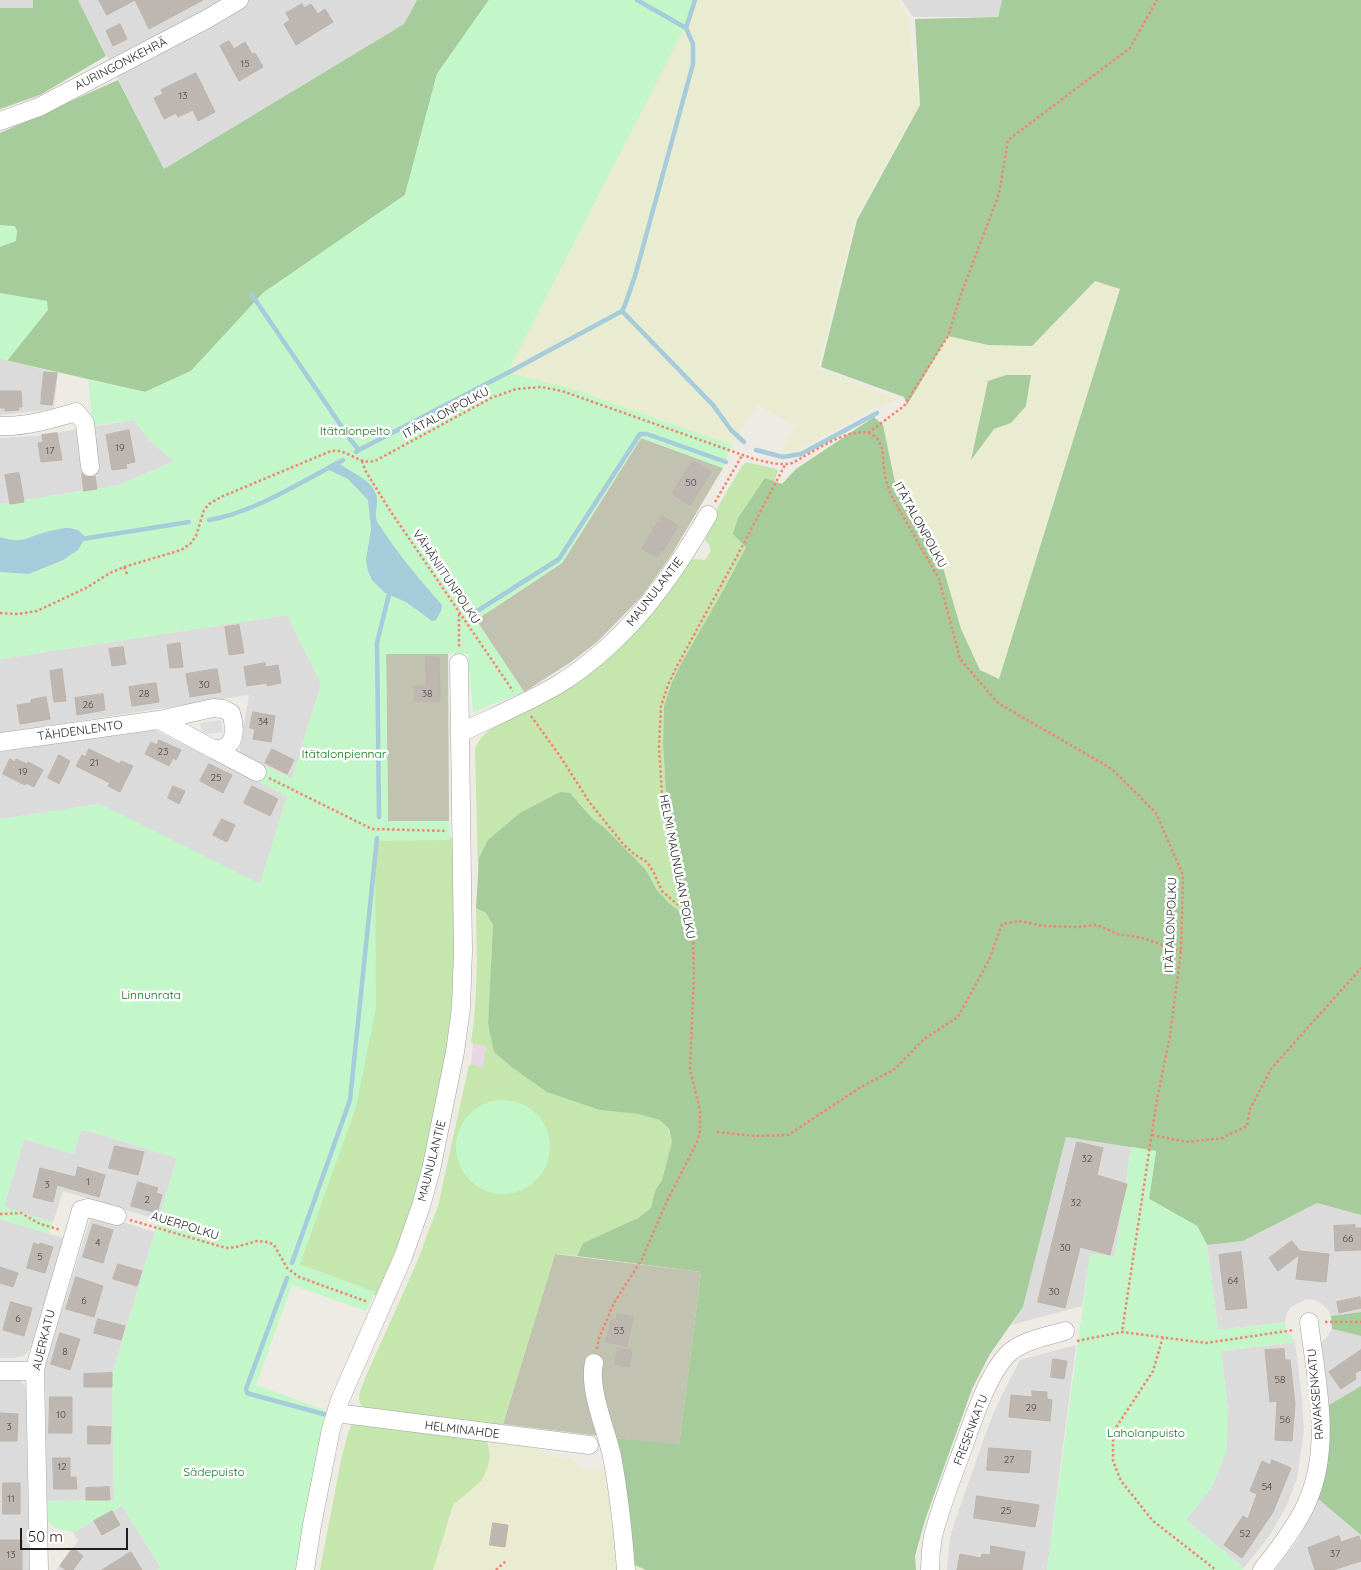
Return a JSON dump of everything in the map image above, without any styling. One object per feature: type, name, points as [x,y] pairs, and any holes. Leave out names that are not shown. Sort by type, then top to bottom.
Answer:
[{"type":"street","name":"AURINGONKEHRÄ","points":[[0,121],[39,106],[207,19],[239,0]]},
{"type":"street","points":[[0,426],[29,423],[76,412],[85,423],[90,466]]},
{"type":"street","name":"MAUNULANTIE","points":[[460,733],[527,702],[559,684],[616,640],[662,587],[708,515]]},
{"type":"street","name":"MAUNULANTIE","points":[[305,1570],[326,1451],[336,1413],[412,1234],[431,1170],[452,1073],[461,1008],[463,951],[460,663]]},
{"type":"street","name":"TÄHDENLENTO","points":[[0,742],[159,720],[213,708],[223,709],[231,713],[234,720],[232,742],[226,747],[215,750]]},
{"type":"street","points":[[159,720],[257,772]]},
{"type":"street","name":"AUERKATU","points":[[39,1570],[36,1361],[81,1210],[88,1208],[117,1216]]},
{"type":"street","name":"RAVAKSENKATU","points":[[1262,1570],[1278,1550],[1308,1501],[1318,1464],[1321,1437],[1318,1322]]},
{"type":"street","name":"FRESENKATU","points":[[930,1570],[933,1538],[939,1515],[973,1421],[996,1370],[1006,1356],[1026,1343],[1070,1337]]},
{"type":"street","points":[[594,1363],[592,1372],[595,1392],[611,1455],[622,1516],[626,1570]]},
{"type":"street","points":[[0,1371],[35,1371]]},
{"type":"street","name":"HELMINAHDE","points":[[336,1413],[589,1445]]},
{"type":"path","points":[[785,465],[800,460],[831,440],[858,432],[868,433],[904,406],[948,336],[961,294],[999,194],[1008,140],[1130,48],[1157,0]]},
{"type":"path","name":"ITÄTALONPOLKU","points":[[362,461],[375,461],[491,398],[516,389],[541,388],[562,391],[754,459],[785,465]]},
{"type":"path","name":"ITÄTALONPOLKU","points":[[868,433],[881,444],[886,482],[891,496],[939,579],[960,659],[998,703],[1112,769],[1156,813],[1184,876],[1181,951],[1170,1036],[1157,1099],[1122,1332]]},
{"type":"path","points":[[0,613],[18,614],[37,611],[65,599],[124,567],[181,550],[190,544],[196,536],[204,510],[209,504],[221,497],[330,451],[346,452],[362,461]]},
{"type":"path","points":[[708,515],[743,454]]},
{"type":"path","name":"VÄHÄNIITUNPOLKU","points":[[362,461],[365,470],[389,509],[448,592],[459,612],[515,693]]},
{"type":"path","name":"HELMI MAUNULAN POLKU","points":[[594,1363],[599,1338],[614,1303],[642,1259],[669,1196],[697,1142],[700,1131],[700,1110],[690,1070],[694,956],[686,907],[662,794],[659,747],[661,706],[677,666],[785,465]]},
{"type":"path","points":[[124,567],[127,574]]},
{"type":"path","points":[[459,612],[460,663]]},
{"type":"path","points":[[526,708],[590,803],[624,845],[647,862],[662,891],[677,904],[686,907]]},
{"type":"path","points":[[282,785],[372,829],[456,831]]},
{"type":"path","points":[[717,1132],[754,1136],[788,1135],[862,1087],[896,1069],[924,1039],[958,1017],[989,960],[1002,924],[1019,921],[1044,926],[1076,927],[1098,925],[1118,934],[1142,938],[1181,951]]},
{"type":"path","points":[[1152,1135],[1187,1142],[1222,1138],[1247,1126],[1250,1108],[1271,1068],[1361,968]]},
{"type":"path","points":[[0,1214],[21,1213],[40,1224],[74,1234]]},
{"type":"path","name":"AUERPOLKU","points":[[117,1216],[164,1228],[226,1248],[257,1241],[268,1242],[274,1245],[287,1268],[299,1278],[369,1302]]},
{"type":"path","points":[[1318,1322],[1361,1322]]},
{"type":"path","points":[[1070,1337],[1122,1332],[1206,1343],[1290,1332],[1294,1337]]},
{"type":"path","points":[[1163,1337],[1153,1371],[1116,1429],[1113,1442],[1113,1462],[1122,1481],[1153,1521],[1216,1570]]},
{"type":"path","points":[[496,1570],[507,1560]]},
{"type":"shaded area","points":[[0,0],[33,0],[33,8],[0,8]]},
{"type":"shaded area","points":[[78,0],[417,0],[404,24],[164,169]]},
{"type":"shaded area","points":[[510,0],[898,0],[908,18],[919,105],[855,220],[818,369],[898,399],[873,409],[793,453],[780,454],[795,425],[757,405],[732,445],[570,388],[540,381],[511,383],[412,202]]},
{"type":"shaded area","points":[[902,0],[1002,0],[998,17],[913,17]]},
{"type":"shaded area","points":[[1095,281],[1120,289],[999,679],[980,670],[961,629],[939,554],[896,487],[883,425],[907,405],[948,336],[988,345],[1032,346]],"holes":[[[1006,375],[1031,376],[1011,423],[994,429],[971,458],[988,381]]]},
{"type":"shaded area","points":[[0,359],[58,373],[54,409],[0,415]]},
{"type":"shaded area","points":[[134,420],[149,440],[174,461],[119,485],[0,504],[0,438],[36,436]]},
{"type":"shaded area","points":[[641,438],[723,468],[670,557],[642,596],[597,642],[571,662],[524,692],[476,620],[562,563]]},
{"type":"shaded area","points":[[288,615],[321,684],[292,779],[239,753],[249,695],[0,733],[0,659]]},
{"type":"shaded area","points":[[448,653],[449,821],[388,821],[386,654]]},
{"type":"shaded area","points":[[221,720],[223,732],[202,735],[200,723]]},
{"type":"shaded area","points":[[153,729],[287,796],[260,884],[100,804],[0,819],[0,752]]},
{"type":"shaded area","points":[[473,1044],[486,1046],[483,1068],[471,1064]]},
{"type":"shaded area","points":[[81,1129],[177,1158],[159,1220],[63,1191],[53,1222],[4,1207],[24,1139],[73,1154]]},
{"type":"shaded area","points":[[1066,1137],[1131,1147],[1115,1257],[1090,1254],[1082,1306],[1011,1325],[1023,1307]]},
{"type":"shaded area","points":[[1317,1203],[1361,1215],[1361,1312],[1331,1316],[1321,1303],[1306,1299],[1291,1307],[1285,1322],[1218,1330],[1207,1245],[1243,1241]]},
{"type":"shaded area","points":[[92,1213],[155,1232],[112,1375],[114,1500],[47,1501],[45,1366]]},
{"type":"shaded area","points":[[0,1219],[64,1238],[31,1347],[25,1355],[16,1358],[0,1358]]},
{"type":"shaded area","points":[[555,1254],[701,1272],[679,1446],[503,1424]]},
{"type":"shaded area","points":[[1332,1329],[1361,1336],[1361,1386],[1329,1405],[1321,1343]]},
{"type":"shaded area","points":[[1295,1342],[1304,1431],[1297,1478],[1286,1507],[1270,1535],[1244,1568],[1186,1520],[1213,1485],[1228,1410],[1221,1351]]},
{"type":"shaded area","points":[[1076,1345],[1047,1570],[947,1570],[950,1538],[955,1521],[988,1427],[1020,1360]]},
{"type":"shaded area","points":[[0,1378],[17,1378],[25,1386],[29,1570],[0,1570]]},
{"type":"shaded area","points":[[487,1441],[536,1448],[555,1457],[572,1459],[581,1468],[621,1472],[630,1563],[646,1570],[433,1570],[453,1505],[462,1497],[490,1455]]},
{"type":"shaded area","points":[[1317,1498],[1361,1535],[1361,1570],[1275,1570],[1298,1540]]},
{"type":"shaded area","points":[[122,1506],[161,1568],[157,1570],[56,1570],[78,1541],[73,1532]]},
{"type":"green space","points":[[33,0],[78,0],[106,56],[40,95],[0,109],[0,8],[33,8]]},
{"type":"green space","points":[[417,0],[489,0],[437,74],[405,195],[263,293],[191,371],[145,392],[0,359],[0,133],[118,80],[164,169],[404,24]]},
{"type":"green space","points":[[489,0],[694,0],[685,27],[507,373],[570,388],[732,445],[723,468],[641,438],[562,563],[476,620],[524,692],[473,712],[468,654],[386,654],[388,821],[449,821],[450,840],[375,841],[376,1008],[356,1107],[300,1264],[375,1292],[366,1311],[292,1285],[256,1385],[325,1410],[295,1570],[157,1570],[161,1567],[122,1506],[73,1532],[51,1524],[48,1516],[47,1501],[114,1500],[112,1375],[177,1158],[82,1129],[73,1154],[24,1139],[4,1207],[53,1222],[49,1234],[0,1219],[0,819],[100,804],[260,884],[287,796],[255,780],[263,765],[292,779],[321,684],[287,615],[0,659],[0,572],[29,574],[63,560],[78,550],[75,528],[46,532],[22,541],[12,541],[0,537],[0,504],[119,485],[174,461],[149,440],[134,420],[93,426],[88,380],[145,392],[191,371],[263,293],[405,195],[437,74]]},
{"type":"green space","points":[[1002,0],[1361,0],[1361,1215],[1317,1203],[1243,1241],[1207,1245],[1197,1226],[1149,1199],[1156,1151],[1066,1137],[1023,1307],[990,1354],[972,1389],[925,1520],[915,1556],[916,1570],[646,1570],[630,1563],[616,1438],[679,1445],[701,1272],[577,1256],[583,1243],[638,1218],[651,1208],[655,1191],[662,1180],[672,1142],[669,1129],[660,1120],[638,1114],[600,1110],[547,1092],[494,1052],[488,1024],[493,925],[486,913],[476,908],[479,858],[488,840],[520,813],[560,792],[570,793],[593,819],[605,828],[646,870],[657,890],[669,903],[679,911],[691,913],[666,794],[663,743],[664,706],[672,682],[746,547],[733,534],[738,518],[765,478],[782,484],[796,469],[874,417],[883,425],[896,487],[939,554],[961,629],[980,670],[999,679],[1120,289],[1095,281],[1032,346],[988,345],[948,336],[907,405],[904,397],[821,367],[857,220],[920,105],[915,19],[998,17]]},
{"type":"green space","points":[[0,225],[15,226],[17,231],[16,241],[0,247]]},
{"type":"green space","points":[[0,293],[47,301],[48,310],[7,361],[0,359]]},
{"type":"green space","points":[[1006,375],[1031,375],[1026,406],[1011,423],[994,429],[971,460],[988,381]]},
{"type":"green space","points":[[746,462],[777,469],[778,472],[774,482],[765,478],[746,547],[682,662],[672,682],[664,706],[663,743],[666,794],[691,913],[679,911],[669,903],[657,890],[646,870],[605,828],[593,819],[578,801],[478,869],[475,749],[480,740],[497,725],[552,697],[600,665],[629,638],[688,563],[693,559],[705,560],[711,551],[709,544],[706,542],[709,527],[726,493]]},
{"type":"green space","points":[[255,780],[363,829],[450,836],[453,841],[454,958],[450,1033],[414,1204],[393,1260],[376,1295],[370,1295],[310,1276],[177,1158],[287,796]]},
{"type":"green space","points":[[476,908],[486,913],[493,925],[488,1024],[494,1052],[600,1110],[638,1114],[661,1120],[668,1129],[672,1142],[662,1181],[655,1191],[651,1208],[638,1218],[583,1243],[577,1256],[555,1254],[503,1424],[497,1427],[366,1409],[362,1406],[359,1398],[366,1376],[417,1262],[438,1206],[469,1065],[483,1068],[486,1046],[471,1042],[476,992]]},
{"type":"green space","points":[[503,1100],[521,1104],[536,1114],[546,1129],[550,1147],[546,1165],[536,1180],[521,1190],[503,1194],[485,1190],[470,1180],[460,1165],[456,1147],[460,1129],[470,1114],[485,1104]]},
{"type":"green space","name":"Laholanpuisto","points":[[1131,1147],[1156,1151],[1149,1199],[1197,1226],[1207,1245],[1218,1330],[1285,1322],[1286,1330],[1295,1342],[1221,1351],[1228,1410],[1227,1449],[1213,1485],[1186,1520],[1244,1568],[1242,1570],[1047,1570],[1090,1253],[1115,1257]]},
{"type":"green space","points":[[1361,1312],[1361,1336],[1332,1329],[1331,1316]]},
{"type":"green space","points":[[1361,1386],[1361,1535],[1317,1498],[1329,1446],[1329,1405]]},
{"type":"green space","points":[[352,1425],[487,1441],[490,1455],[488,1466],[482,1480],[453,1505],[433,1570],[320,1570],[341,1460],[349,1430]]},
{"type":"water","points":[[340,464],[373,488],[377,500],[376,515],[378,523],[408,566],[442,605],[436,620],[432,621],[406,602],[385,593],[372,580],[366,560],[371,529],[368,500],[348,479],[329,470]]},
{"type":"water","points":[[65,528],[77,530],[85,538],[78,550],[63,560],[29,574],[0,572],[0,537],[19,540]]},
{"type":"building","points":[[99,0],[135,0],[107,15]]},
{"type":"building","points":[[135,0],[203,0],[149,29]]},
{"type":"building","points":[[302,4],[304,8],[311,4],[318,14],[325,9],[333,22],[296,45],[284,24],[290,20],[286,13]]},
{"type":"building","points":[[120,24],[127,39],[113,46],[106,31]]},
{"type":"building","points":[[229,41],[234,49],[245,42],[252,54],[255,53],[263,67],[239,81],[220,46]]},
{"type":"building","points":[[196,73],[215,112],[198,121],[193,110],[178,117],[176,113],[164,119],[154,98],[163,94],[161,90]]},
{"type":"building","points":[[44,372],[57,373],[52,405],[41,404]]},
{"type":"building","points":[[0,391],[21,391],[22,407],[19,407],[19,410],[5,411],[5,408],[0,408]]},
{"type":"building","points":[[129,430],[135,462],[126,464],[127,468],[112,470],[106,435]]},
{"type":"building","points":[[57,433],[62,460],[41,462],[38,443],[43,442],[42,435]]},
{"type":"building","points":[[693,461],[711,472],[690,505],[672,494]]},
{"type":"building","points":[[19,473],[24,502],[10,504],[5,475]]},
{"type":"building","points":[[82,474],[86,477],[95,476],[97,489],[84,491]]},
{"type":"building","points":[[662,516],[678,526],[663,551],[661,550],[657,557],[642,549]]},
{"type":"building","points":[[239,625],[244,653],[229,655],[225,627]]},
{"type":"building","points":[[180,643],[183,667],[170,668],[167,645]]},
{"type":"building","points":[[123,647],[126,664],[112,666],[109,649]]},
{"type":"building","points":[[426,657],[439,657],[440,701],[415,701],[415,686],[426,686]]},
{"type":"building","points":[[265,663],[266,667],[278,665],[281,683],[267,686],[267,683],[247,686],[244,667]]},
{"type":"building","points":[[62,669],[66,701],[54,702],[50,671]]},
{"type":"building","points":[[217,669],[221,692],[190,697],[186,674]]},
{"type":"building","points":[[156,683],[159,702],[132,706],[129,687]]},
{"type":"building","points":[[103,694],[105,710],[77,715],[75,698]]},
{"type":"building","points":[[46,697],[50,719],[20,724],[17,705],[31,703],[31,700]]},
{"type":"building","points":[[253,712],[275,716],[271,742],[253,739],[255,729],[250,728]]},
{"type":"building","points":[[159,740],[181,750],[176,760],[173,758],[169,766],[145,754],[151,742],[157,745]]},
{"type":"building","points":[[89,749],[120,764],[121,761],[133,766],[120,792],[108,786],[110,783],[76,766],[82,755],[85,757]]},
{"type":"building","points":[[272,749],[294,760],[287,774],[265,763]]},
{"type":"building","points":[[59,755],[70,761],[59,784],[48,778]]},
{"type":"building","points":[[10,759],[15,762],[16,759],[27,764],[28,762],[43,770],[34,787],[26,783],[25,785],[3,774]]},
{"type":"building","points":[[209,764],[232,775],[223,793],[200,781]]},
{"type":"building","points":[[173,786],[185,791],[179,804],[168,798]]},
{"type":"building","points":[[252,786],[278,799],[270,816],[244,803]]},
{"type":"building","points":[[222,819],[235,825],[227,842],[213,835]]},
{"type":"building","points":[[1077,1142],[1103,1148],[1097,1175],[1127,1184],[1110,1255],[1080,1247],[1065,1308],[1038,1302]]},
{"type":"building","points":[[115,1146],[144,1152],[138,1175],[109,1168]]},
{"type":"building","points":[[78,1167],[105,1175],[99,1197],[57,1185],[53,1202],[33,1197],[40,1168],[75,1177]]},
{"type":"building","points":[[138,1182],[158,1188],[156,1193],[162,1195],[157,1213],[131,1206]]},
{"type":"building","points":[[93,1224],[113,1230],[103,1263],[83,1257]]},
{"type":"building","points":[[1355,1225],[1355,1228],[1361,1228],[1361,1250],[1335,1251],[1334,1226]]},
{"type":"building","points":[[1292,1241],[1300,1251],[1329,1254],[1326,1282],[1296,1279],[1299,1255],[1278,1271],[1269,1258]]},
{"type":"building","points":[[34,1243],[53,1247],[45,1273],[27,1268]]},
{"type":"building","points":[[1241,1252],[1247,1308],[1226,1310],[1219,1255]]},
{"type":"building","points":[[118,1264],[142,1271],[137,1286],[113,1279]]},
{"type":"building","points":[[0,1267],[18,1273],[13,1287],[0,1283]]},
{"type":"building","points":[[76,1277],[103,1286],[94,1317],[66,1309]]},
{"type":"building","points":[[1360,1297],[1361,1308],[1339,1313],[1337,1302]]},
{"type":"building","points":[[11,1302],[32,1308],[24,1336],[3,1330]]},
{"type":"building","points":[[617,1314],[633,1317],[627,1346],[606,1342],[611,1320],[616,1321]]},
{"type":"building","points":[[98,1319],[125,1326],[121,1340],[94,1333]]},
{"type":"building","points":[[60,1333],[80,1339],[70,1370],[51,1364]]},
{"type":"building","points":[[618,1348],[632,1351],[629,1367],[615,1364]]},
{"type":"building","points":[[1284,1349],[1285,1360],[1290,1360],[1295,1404],[1292,1441],[1275,1440],[1277,1401],[1270,1402],[1265,1350]]},
{"type":"building","points":[[1361,1350],[1361,1370],[1355,1373],[1356,1379],[1341,1389],[1329,1372]]},
{"type":"building","points":[[1053,1359],[1067,1361],[1064,1379],[1051,1377]]},
{"type":"building","points":[[112,1373],[112,1387],[84,1387],[84,1374]]},
{"type":"building","points":[[1032,1391],[1047,1392],[1047,1399],[1052,1400],[1050,1421],[1009,1417],[1011,1395],[1032,1397]]},
{"type":"building","points":[[50,1397],[72,1397],[72,1433],[49,1433]]},
{"type":"building","points":[[0,1413],[18,1414],[17,1441],[0,1441]]},
{"type":"building","points":[[88,1426],[111,1427],[110,1444],[88,1444]]},
{"type":"building","points":[[989,1448],[1031,1451],[1029,1473],[987,1470]]},
{"type":"building","points":[[53,1458],[70,1458],[70,1477],[76,1477],[77,1489],[54,1489]]},
{"type":"building","points":[[1272,1460],[1291,1468],[1273,1512],[1242,1558],[1224,1545],[1243,1516],[1248,1519],[1257,1494],[1250,1491],[1262,1461],[1270,1465]]},
{"type":"building","points":[[3,1483],[20,1483],[20,1514],[3,1514]]},
{"type":"building","points":[[109,1487],[110,1500],[86,1500],[86,1488]]},
{"type":"building","points":[[977,1496],[1039,1505],[1035,1527],[974,1518]]},
{"type":"building","points":[[112,1511],[120,1525],[102,1535],[94,1521]]},
{"type":"building","points":[[493,1523],[508,1525],[505,1547],[490,1545]]},
{"type":"building","points":[[1339,1536],[1341,1542],[1359,1536],[1361,1561],[1333,1570],[1315,1570],[1308,1548]]},
{"type":"building","points":[[0,1540],[22,1540],[22,1570],[0,1570]]},
{"type":"building","points":[[991,1546],[1025,1552],[1022,1570],[957,1570],[960,1554],[981,1558],[982,1554],[990,1555]]},
{"type":"building","points":[[73,1548],[83,1556],[73,1570],[66,1570],[60,1566]]},
{"type":"building","points":[[131,1552],[142,1570],[102,1570]]},
{"type":"waterway","points":[[637,0],[686,28]]},
{"type":"waterway","points":[[359,450],[622,311],[635,276],[693,64],[693,44],[686,28],[695,0]]},
{"type":"waterway","points":[[252,295],[344,430]]},
{"type":"waterway","points":[[622,311],[713,405],[731,430],[744,442]]},
{"type":"waterway","points":[[756,450],[783,457],[801,454],[877,413]]},
{"type":"waterway","points":[[471,615],[559,559],[640,434],[647,434],[726,462]]},
{"type":"waterway","points":[[349,438],[359,450],[356,452]]},
{"type":"waterway","points":[[209,520],[243,511],[343,460]]},
{"type":"waterway","points":[[82,539],[189,522]]},
{"type":"waterway","points":[[379,817],[377,643],[389,594]]},
{"type":"waterway","points":[[292,1263],[350,1100],[377,838]]},
{"type":"waterway","points":[[287,1278],[246,1389],[247,1393],[327,1415]]},
{"type":"park label","name":"Itätalonpelto","points":[[355,431]]},
{"type":"park label","name":"Itätalonpiennar","points":[[344,754]]},
{"type":"park label","name":"Linnunrata","points":[[151,995]]},
{"type":"park label","name":"Sädepuisto","points":[[214,1472]]}]
